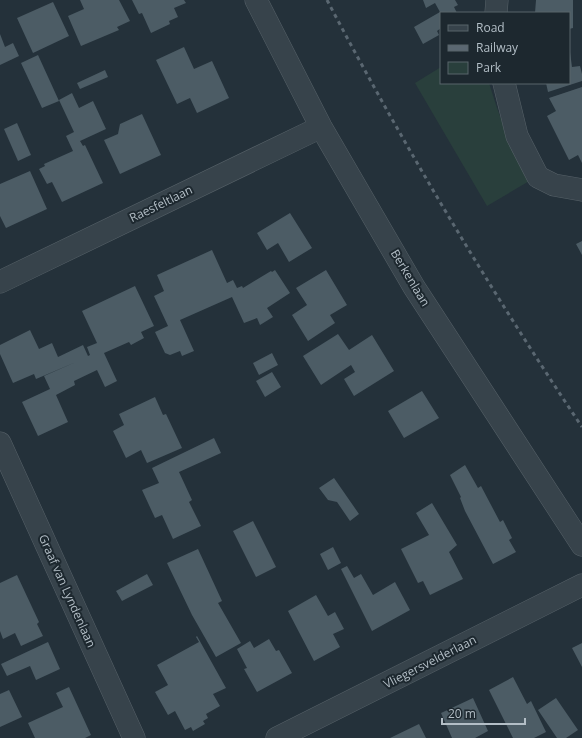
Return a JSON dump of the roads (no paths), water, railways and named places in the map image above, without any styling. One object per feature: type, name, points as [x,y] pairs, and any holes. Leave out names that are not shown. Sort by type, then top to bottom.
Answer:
[{"type":"street","name":"Berkenlaan","points":[[256,0],[321,127],[414,287],[582,545]]},
{"type":"street","points":[[496,12],[497,0]]},
{"type":"street","points":[[504,84],[517,136],[538,177],[554,185],[582,190]]},
{"type":"street","name":"Raesfeltlaan","points":[[0,282],[321,127]]},
{"type":"street","name":"Graaf van Lyndenlaan","points":[[0,443],[131,737]]},
{"type":"street","name":"Vliegersvelderlaan","points":[[277,738],[582,585]]},
{"type":"railway","points":[[327,0],[387,110],[449,217],[481,270],[582,427]]}]
